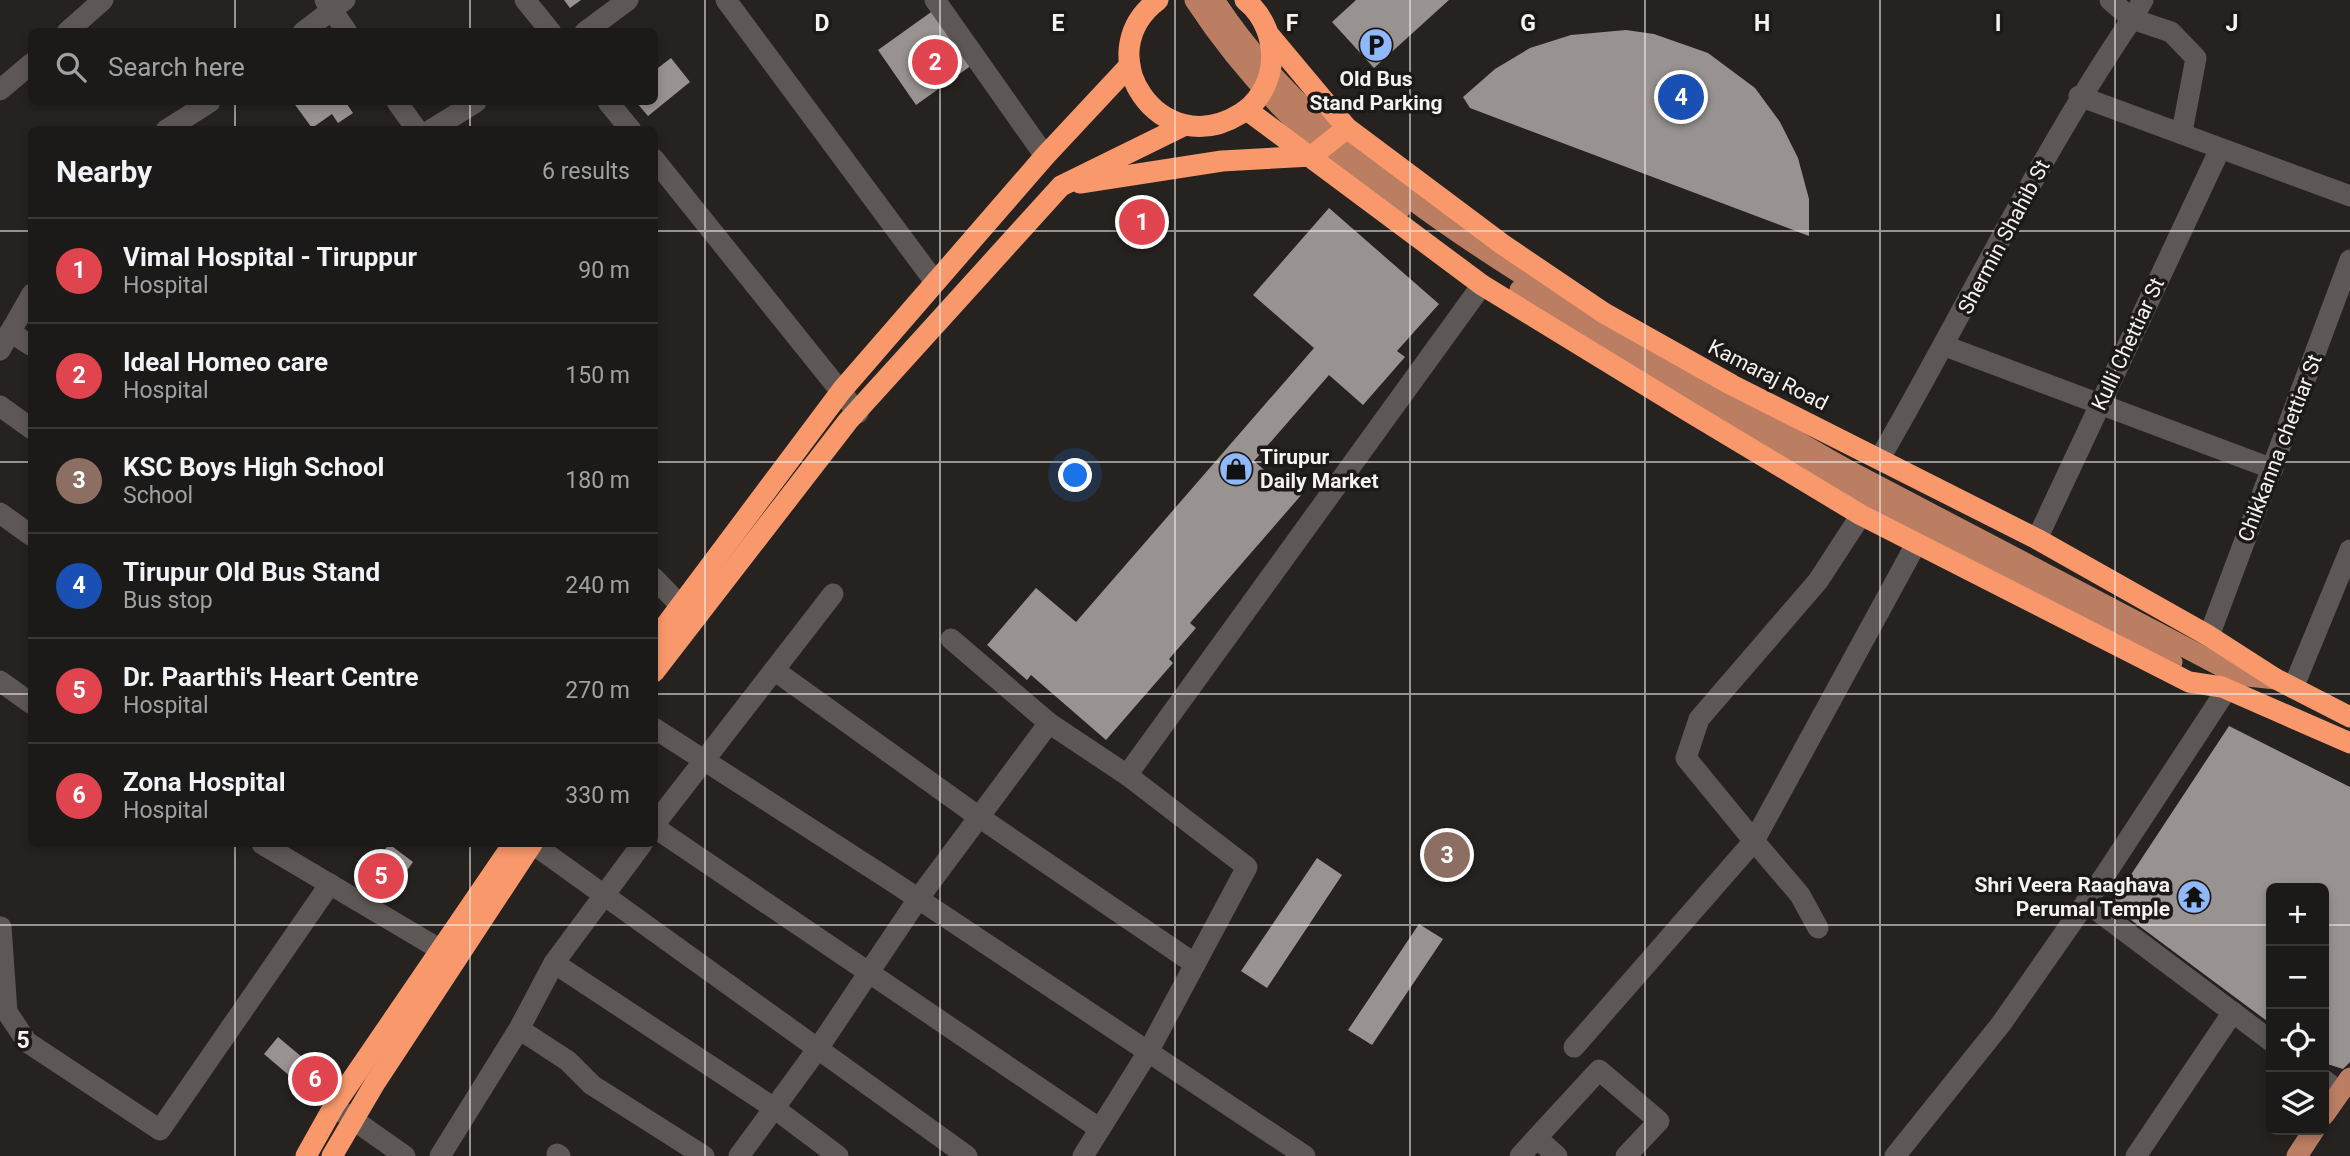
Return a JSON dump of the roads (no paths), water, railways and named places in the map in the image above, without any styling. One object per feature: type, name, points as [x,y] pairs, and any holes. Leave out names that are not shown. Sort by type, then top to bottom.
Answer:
[{"type":"highway","name":"Kamaraj Road","points":[[1245,0],[1261,18],[1270,36],[1347,128],[1502,244],[1604,313],[1721,379],[2037,538],[2209,636],[2285,683],[2350,717]]},
{"type":"highway","points":[[1151,2],[1137,24],[1130,44],[1130,65],[1135,86],[1147,104],[1164,117],[1183,125],[1217,125],[1247,110],[1260,95],[1269,77],[1272,57],[1270,36]]},
{"type":"highway","points":[[658,635],[842,390],[1045,156],[1130,65]]},
{"type":"highway","points":[[1247,110],[1482,285],[1861,515],[2189,682],[2229,684],[2350,743]]},
{"type":"highway","points":[[658,667],[848,421],[1060,186],[1183,125]]},
{"type":"highway","points":[[1060,186],[1222,161],[1312,156],[1347,128]]},
{"type":"highway","points":[[306,1156],[334,1107],[511,847]]},
{"type":"highway","points":[[332,1156],[353,1119],[530,847]]},
{"type":"main road","points":[[1195,0],[1250,75],[1304,132],[1362,180],[1528,296],[1858,497],[2202,678],[2229,684],[2285,683]]},
{"type":"main road","points":[[1214,0],[1259,59],[1328,131],[1373,170],[1530,280],[1851,472],[2229,684]]},
{"type":"main road","points":[[2329,1104],[2338,1083]]},
{"type":"main road","points":[[2297,1156],[2311,1135]]},
{"type":"street","points":[[72,28],[103,0]]},
{"type":"street","points":[[525,0],[548,28]]},
{"type":"street","points":[[590,28],[628,0]]},
{"type":"street","points":[[726,0],[935,282]]},
{"type":"street","points":[[936,0],[1045,156]]},
{"type":"street","points":[[2110,0],[2138,9],[2171,32],[2196,58],[2182,132]]},
{"type":"street","points":[[307,28],[334,3],[345,28]]},
{"type":"street","name":"Shermin Shahib St","points":[[1880,458],[1945,346],[2079,96],[2138,9]]},
{"type":"street","points":[[0,90],[28,66]]},
{"type":"street","points":[[2079,96],[2350,196]]},
{"type":"street","points":[[172,126],[205,105]]},
{"type":"street","points":[[399,105],[414,126]]},
{"type":"street","points":[[437,126],[471,105]]},
{"type":"street","points":[[610,105],[628,126]]},
{"type":"street","name":"Kulli Chettiar St","points":[[2037,538],[2220,149]]},
{"type":"street","points":[[658,164],[858,413]]},
{"type":"street","name":"Chikkanna chettiar St","points":[[2209,636],[2350,260]]},
{"type":"street","points":[[1127,775],[1482,285]]},
{"type":"street","points":[[28,301],[5,341],[28,345]]},
{"type":"street","points":[[1945,346],[2101,402],[2273,469]]},
{"type":"street","points":[[0,406],[28,426]]},
{"type":"street","points":[[0,513],[28,533]]},
{"type":"street","points":[[1818,928],[1800,895],[1686,758],[1699,719],[1818,581],[1861,515]]},
{"type":"street","points":[[1574,1047],[1754,841],[1916,544]]},
{"type":"street","points":[[2285,683],[2350,550]]},
{"type":"street","points":[[658,582],[680,605]]},
{"type":"street","points":[[658,821],[833,594]]},
{"type":"street","points":[[951,639],[1049,723],[1127,775],[1247,867],[1148,1052],[1083,1156]]},
{"type":"street","points":[[774,670],[979,817],[1195,964]]},
{"type":"street","points":[[0,681],[28,701]]},
{"type":"street","points":[[1895,1156],[2001,1024],[2086,902],[2229,684]]},
{"type":"street","points":[[739,1156],[819,1047],[918,899],[1049,723]]},
{"type":"street","points":[[658,731],[918,899],[1305,1156]]},
{"type":"street","points":[[658,829],[1100,1129]]},
{"type":"street","points":[[536,847],[819,1047],[967,1156]]},
{"type":"street","points":[[440,1156],[519,1029],[554,962],[607,895],[640,847]]},
{"type":"street","points":[[283,849],[330,884],[441,950]]},
{"type":"street","points":[[0,927],[7,1012],[27,1042],[160,1130],[330,884]]},
{"type":"street","points":[[2086,902],[2266,1037]]},
{"type":"street","points":[[554,962],[774,1108],[838,1156]]},
{"type":"street","points":[[2136,1156],[2233,1012]]},
{"type":"street","points":[[519,1029],[568,1061],[592,1085],[704,1156]]},
{"type":"street","points":[[1520,1156],[1599,1070],[1659,1121],[1626,1156]]},
{"type":"street","points":[[334,1107],[405,1156]]},
{"type":"street","points":[[1537,1138],[1556,1156]]},
{"type":"place","name":"Old Bus Stand Parking","points":[[1376,45]]},
{"type":"place","name":"Ideal Homeo care","points":[[935,62]]},
{"type":"place","name":"Tirupur Old Bus Stand","points":[[1681,97]]},
{"type":"place","name":"Vimal Hospital - Tiruppur","points":[[1142,222]]},
{"type":"place","name":"Tirupur Daily Market","points":[[1236,469]]},
{"type":"place","name":"KSC Boys High School","points":[[1447,855]]},
{"type":"place","name":"Dr. Paarthi's Heart Centre","points":[[381,876]]},
{"type":"place","name":"Shri Veera Raaghava Perumal Temple","points":[[2194,897]]},
{"type":"place","name":"Zona Hospital","points":[[315,1079]]}]
